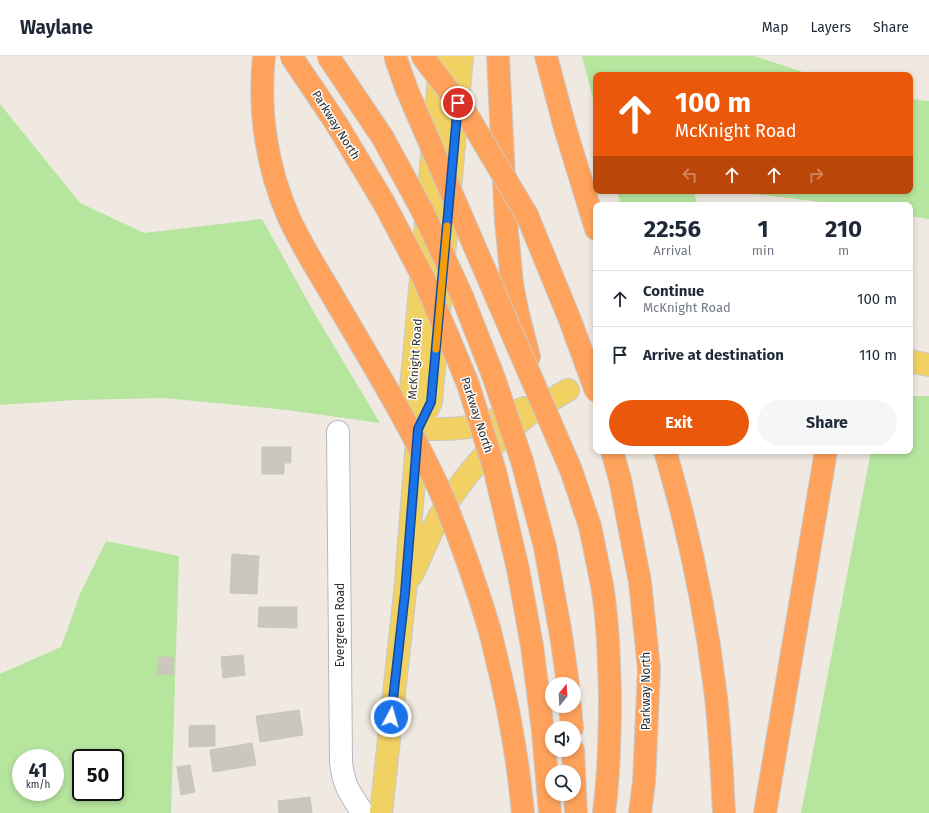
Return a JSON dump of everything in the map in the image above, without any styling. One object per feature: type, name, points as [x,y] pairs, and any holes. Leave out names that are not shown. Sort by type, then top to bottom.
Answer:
[{"type":"highway","points":[[264,56],[262,80],[266,135],[273,172],[280,196],[302,243],[397,406],[419,448],[440,492],[463,548],[490,631],[501,676],[518,768],[523,813]]},
{"type":"highway","name":"Parkway North","points":[[291,56],[336,123],[384,203],[424,279],[468,384],[495,471],[518,569],[533,654],[550,813]]},
{"type":"highway","points":[[328,56],[383,138],[423,212],[462,296],[494,378],[522,461],[545,547],[567,677]]},
{"type":"highway","points":[[394,56],[407,90],[571,470],[590,526],[602,585],[607,626],[610,715],[607,791],[604,813]]},
{"type":"highway","points":[[422,56],[466,113],[527,215],[570,320],[593,383]]},
{"type":"highway","points":[[498,56],[504,186],[512,284],[537,391]]},
{"type":"highway","points":[[546,56],[565,128],[593,219]]},
{"type":"highway","name":"Parkway North","points":[[613,454],[620,478],[640,582],[649,668],[644,782],[640,813]]},
{"type":"highway","points":[[666,454],[681,509],[707,629],[721,748],[724,813]]},
{"type":"highway","points":[[765,813],[825,454]]},
{"type":"highway","points":[[573,757],[576,813]]},
{"type":"main road","name":"McKnight Road","points":[[418,429],[410,400],[441,56]]},
{"type":"main road","name":"McKnight Road","points":[[418,429],[431,402],[462,56]]},
{"type":"main road","points":[[913,362],[929,365]]},
{"type":"main road","points":[[381,813],[405,593],[418,429],[450,429],[484,424],[593,378]]},
{"type":"main road","points":[[405,593],[428,538],[440,516],[468,474],[504,436],[526,417],[547,402],[568,390]]},
{"type":"street","name":"Evergreen Road","points":[[338,432],[341,761],[342,774],[345,784],[363,813]]},
{"type":"green space","points":[[582,56],[754,56],[803,72],[593,72],[593,98]]},
{"type":"green space","points":[[913,99],[929,101],[929,219],[913,216],[913,202],[822,202],[754,194],[913,194]]},
{"type":"green space","points":[[0,104],[80,203],[144,233],[262,219],[316,316],[380,423],[287,410],[165,398],[76,400],[0,405]]},
{"type":"green space","points":[[618,194],[694,194],[697,202],[620,202]]},
{"type":"green space","points":[[913,396],[929,396],[929,813],[801,813],[870,454],[913,454]]},
{"type":"green space","points":[[106,541],[179,556],[171,813],[0,813],[0,674],[61,647],[80,594]]},
{"type":"building","points":[[262,447],[291,447],[291,463],[284,463],[284,474],[262,474]]},
{"type":"building","points":[[232,554],[259,556],[257,594],[230,593]]},
{"type":"building","points":[[259,607],[297,607],[297,628],[258,627]]},
{"type":"building","points":[[243,655],[245,675],[223,678],[221,657]]},
{"type":"building","points":[[159,657],[174,658],[173,675],[157,674]]},
{"type":"building","points":[[299,710],[303,735],[260,742],[256,716]]},
{"type":"building","points":[[215,725],[215,746],[189,747],[189,726]]},
{"type":"building","points":[[252,743],[256,765],[213,772],[210,750]]},
{"type":"building","points":[[190,765],[195,792],[181,795],[177,767]]},
{"type":"building","points":[[310,797],[312,813],[279,813],[278,801]]},
{"type":"slow traffic","points":[[436,349],[447,226]]},
{"type":"route","points":[[391,717],[405,593],[418,429],[431,402],[458,103]]}]
